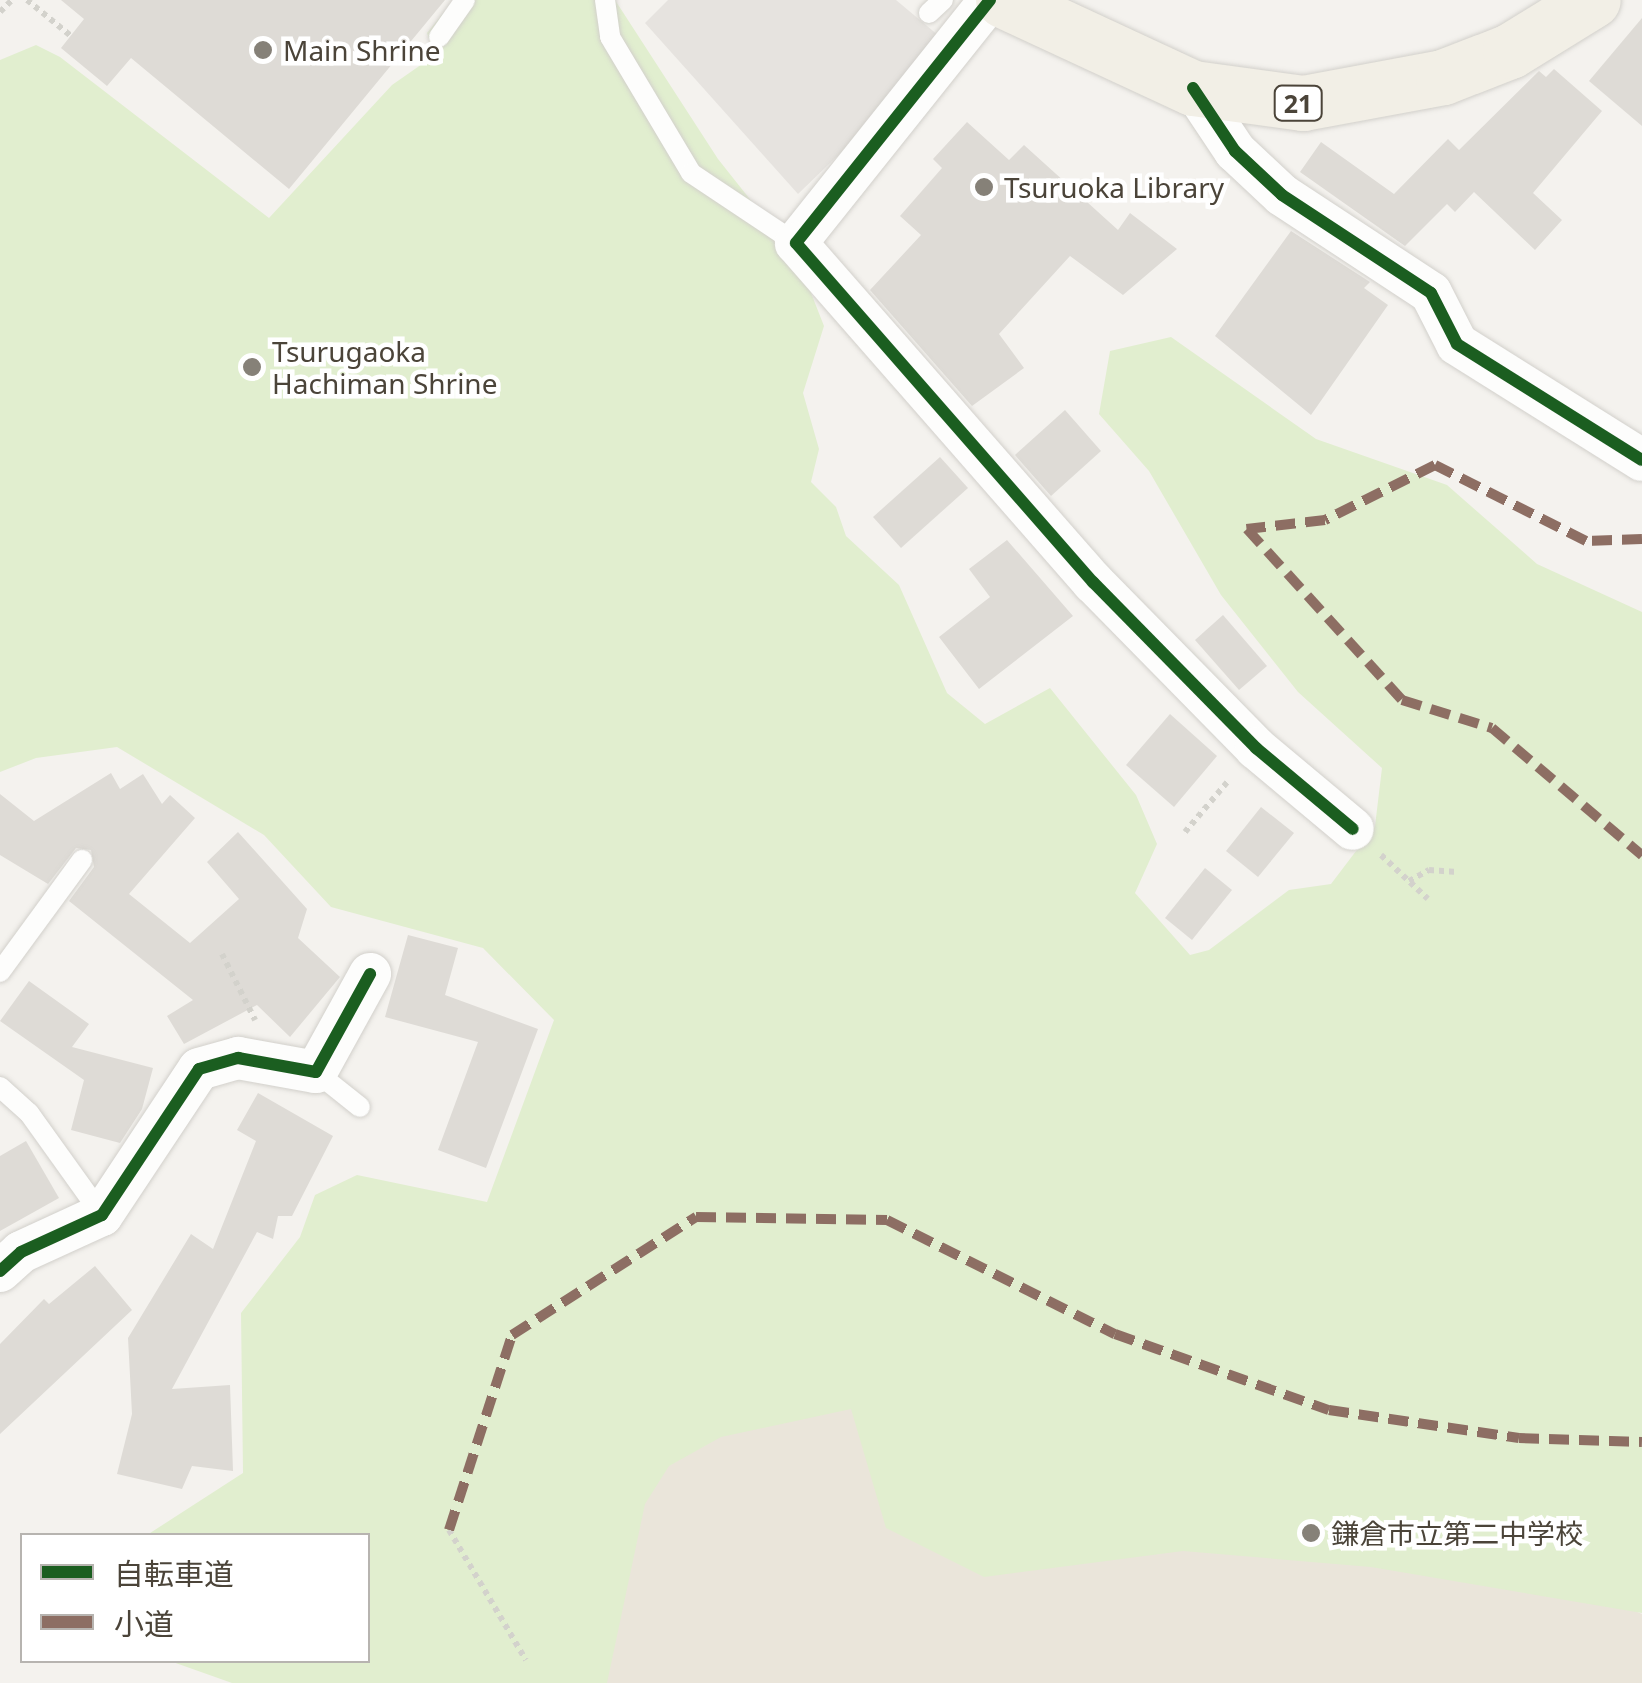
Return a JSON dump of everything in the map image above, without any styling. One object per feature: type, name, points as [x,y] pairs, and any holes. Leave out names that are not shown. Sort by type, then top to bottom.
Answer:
[{"type":"main road","name":"21","points":[[1003,0],[1193,88],[1304,103],[1372,95],[1510,51],[1593,0]]},
{"type":"street","points":[[990,0],[796,243],[934,410],[1256,748],[1363,838]]},
{"type":"street","points":[[1193,88],[1235,152],[1282,195],[1431,293],[1457,344],[1642,460]]},
{"type":"street","points":[[0,1271],[21,1252],[102,1215],[199,1069],[254,1060],[316,1072],[370,974]]},
{"type":"lane","points":[[439,37],[465,0]]},
{"type":"lane","points":[[605,0],[610,38],[691,173],[796,243]]},
{"type":"lane","points":[[0,972],[82,860]]},
{"type":"lane","points":[[316,1072],[360,1107]]},
{"type":"lane","points":[[0,1087],[29,1113],[102,1215]]},
{"type":"path","points":[[0,12],[12,0]]},
{"type":"path","points":[[26,0],[71,36]]},
{"type":"path","points":[[1185,832],[1256,748]]},
{"type":"path","points":[[1363,838],[1428,898]]},
{"type":"path","points":[[1409,881],[1429,870],[1457,872]]},
{"type":"path","points":[[222,954],[261,1033],[254,1060]]},
{"type":"path","points":[[449,1530],[526,1660]]},
{"type":"shaded area","points":[[668,0],[896,0],[951,46],[798,194],[645,23]]},
{"type":"shaded area","name":"鎌倉市立第二中学校","points":[[872,1377],[1102,1529],[1552,1575],[1642,1614],[1642,1683],[566,1683],[621,1422]]},
{"type":"green space","points":[[454,0],[615,0],[718,159],[798,260],[824,326],[803,393],[819,449],[811,482],[836,507],[846,536],[899,585],[947,693],[985,724],[1050,688],[1136,795],[1157,844],[1135,893],[1190,955],[1209,950],[1289,890],[1331,884],[1375,826],[1382,768],[1298,692],[1221,595],[1149,471],[1099,414],[1110,351],[1171,337],[1316,439],[1447,485],[1537,564],[1642,612],[1642,1613],[1371,1567],[1183,1551],[984,1577],[886,1528],[851,1409],[721,1437],[669,1466],[645,1504],[607,1683],[232,1683],[176,1663],[370,1663],[370,1533],[150,1533],[243,1473],[241,1313],[300,1237],[315,1195],[357,1175],[487,1202],[554,1020],[483,948],[331,907],[264,835],[117,747],[36,758],[0,772],[0,60],[36,45],[60,57],[269,218],[392,85],[435,55],[427,33]]},
{"type":"building","points":[[61,0],[445,0],[289,189],[131,58],[107,86],[61,48],[84,19]]},
{"type":"building","points":[[1642,18],[1642,126],[1589,81]]},
{"type":"building","points":[[1554,69],[1602,111],[1533,193],[1562,220],[1535,250],[1474,192],[1455,212],[1447,204],[1405,246],[1300,172],[1321,142],[1394,194],[1448,139],[1459,150],[1539,71],[1546,77]]},
{"type":"building","points":[[967,122],[1009,160],[1024,145],[1118,230],[1130,213],[1177,249],[1123,295],[1070,256],[999,334],[1024,368],[972,406],[870,290],[921,235],[900,216],[942,168],[933,159]]},
{"type":"building","points":[[1291,231],[1370,282],[1364,288],[1388,305],[1311,415],[1215,336]]},
{"type":"building","points":[[1065,410],[1101,451],[1051,496],[1015,455]]},
{"type":"building","points":[[940,457],[968,488],[901,548],[873,517]]},
{"type":"building","points":[[1007,540],[1073,616],[979,689],[939,637],[990,597],[969,569]]},
{"type":"building","points":[[1223,615],[1267,666],[1239,690],[1195,640]]},
{"type":"building","points":[[1170,714],[1217,756],[1174,807],[1126,765]]},
{"type":"building","points":[[111,773],[120,789],[143,774],[162,804],[170,795],[195,818],[129,894],[190,943],[239,899],[207,862],[238,832],[307,909],[298,938],[340,977],[290,1037],[257,1005],[184,1044],[167,1016],[193,1000],[69,901],[94,867],[91,850],[76,848],[48,884],[0,855],[0,794],[34,821]]},
{"type":"building","points":[[1261,807],[1294,833],[1258,877],[1226,851]]},
{"type":"building","points":[[1205,868],[1232,890],[1192,940],[1165,918]]},
{"type":"building","points":[[408,935],[458,948],[445,995],[538,1029],[486,1168],[438,1150],[478,1042],[385,1017]]},
{"type":"building","points":[[29,981],[89,1024],[72,1047],[153,1068],[142,1109],[120,1143],[71,1130],[84,1080],[0,1021]]},
{"type":"building","points":[[258,1093],[333,1136],[292,1216],[278,1216],[273,1239],[257,1232],[172,1389],[230,1385],[233,1471],[192,1466],[182,1489],[117,1474],[132,1414],[128,1338],[191,1234],[213,1249],[256,1141],[237,1130]]},
{"type":"building","points":[[26,1141],[59,1198],[0,1231],[0,1156]]},
{"type":"building","points":[[95,1266],[132,1310],[0,1434],[0,1344],[44,1299],[49,1304]]},
{"type":"marked path","points":[[1642,539],[1586,541],[1435,465],[1325,520],[1247,529],[1402,700],[1492,728],[1642,855]]},
{"type":"marked path","points":[[449,1530],[512,1335],[696,1217],[887,1220],[1115,1334],[1329,1410],[1519,1438],[1642,1442]]},
{"type":"cycle path","points":[[990,0],[796,243],[1093,582],[1256,748],[1353,829]]},
{"type":"cycle path","points":[[1193,88],[1235,151],[1282,195],[1431,293],[1457,344],[1642,460]]},
{"type":"cycle path","points":[[0,1271],[21,1252],[102,1215],[199,1069],[238,1058],[316,1072],[370,974]]},
{"type":"place","name":"Main Shrine","points":[[263,50]]},
{"type":"place","name":"Tsuruoka Library","points":[[984,187]]},
{"type":"place","name":"Tsurugaoka Hachiman Shrine","points":[[252,367]]},
{"type":"place","name":"鎌倉市立第二中学校","points":[[1311,1533]]}]
